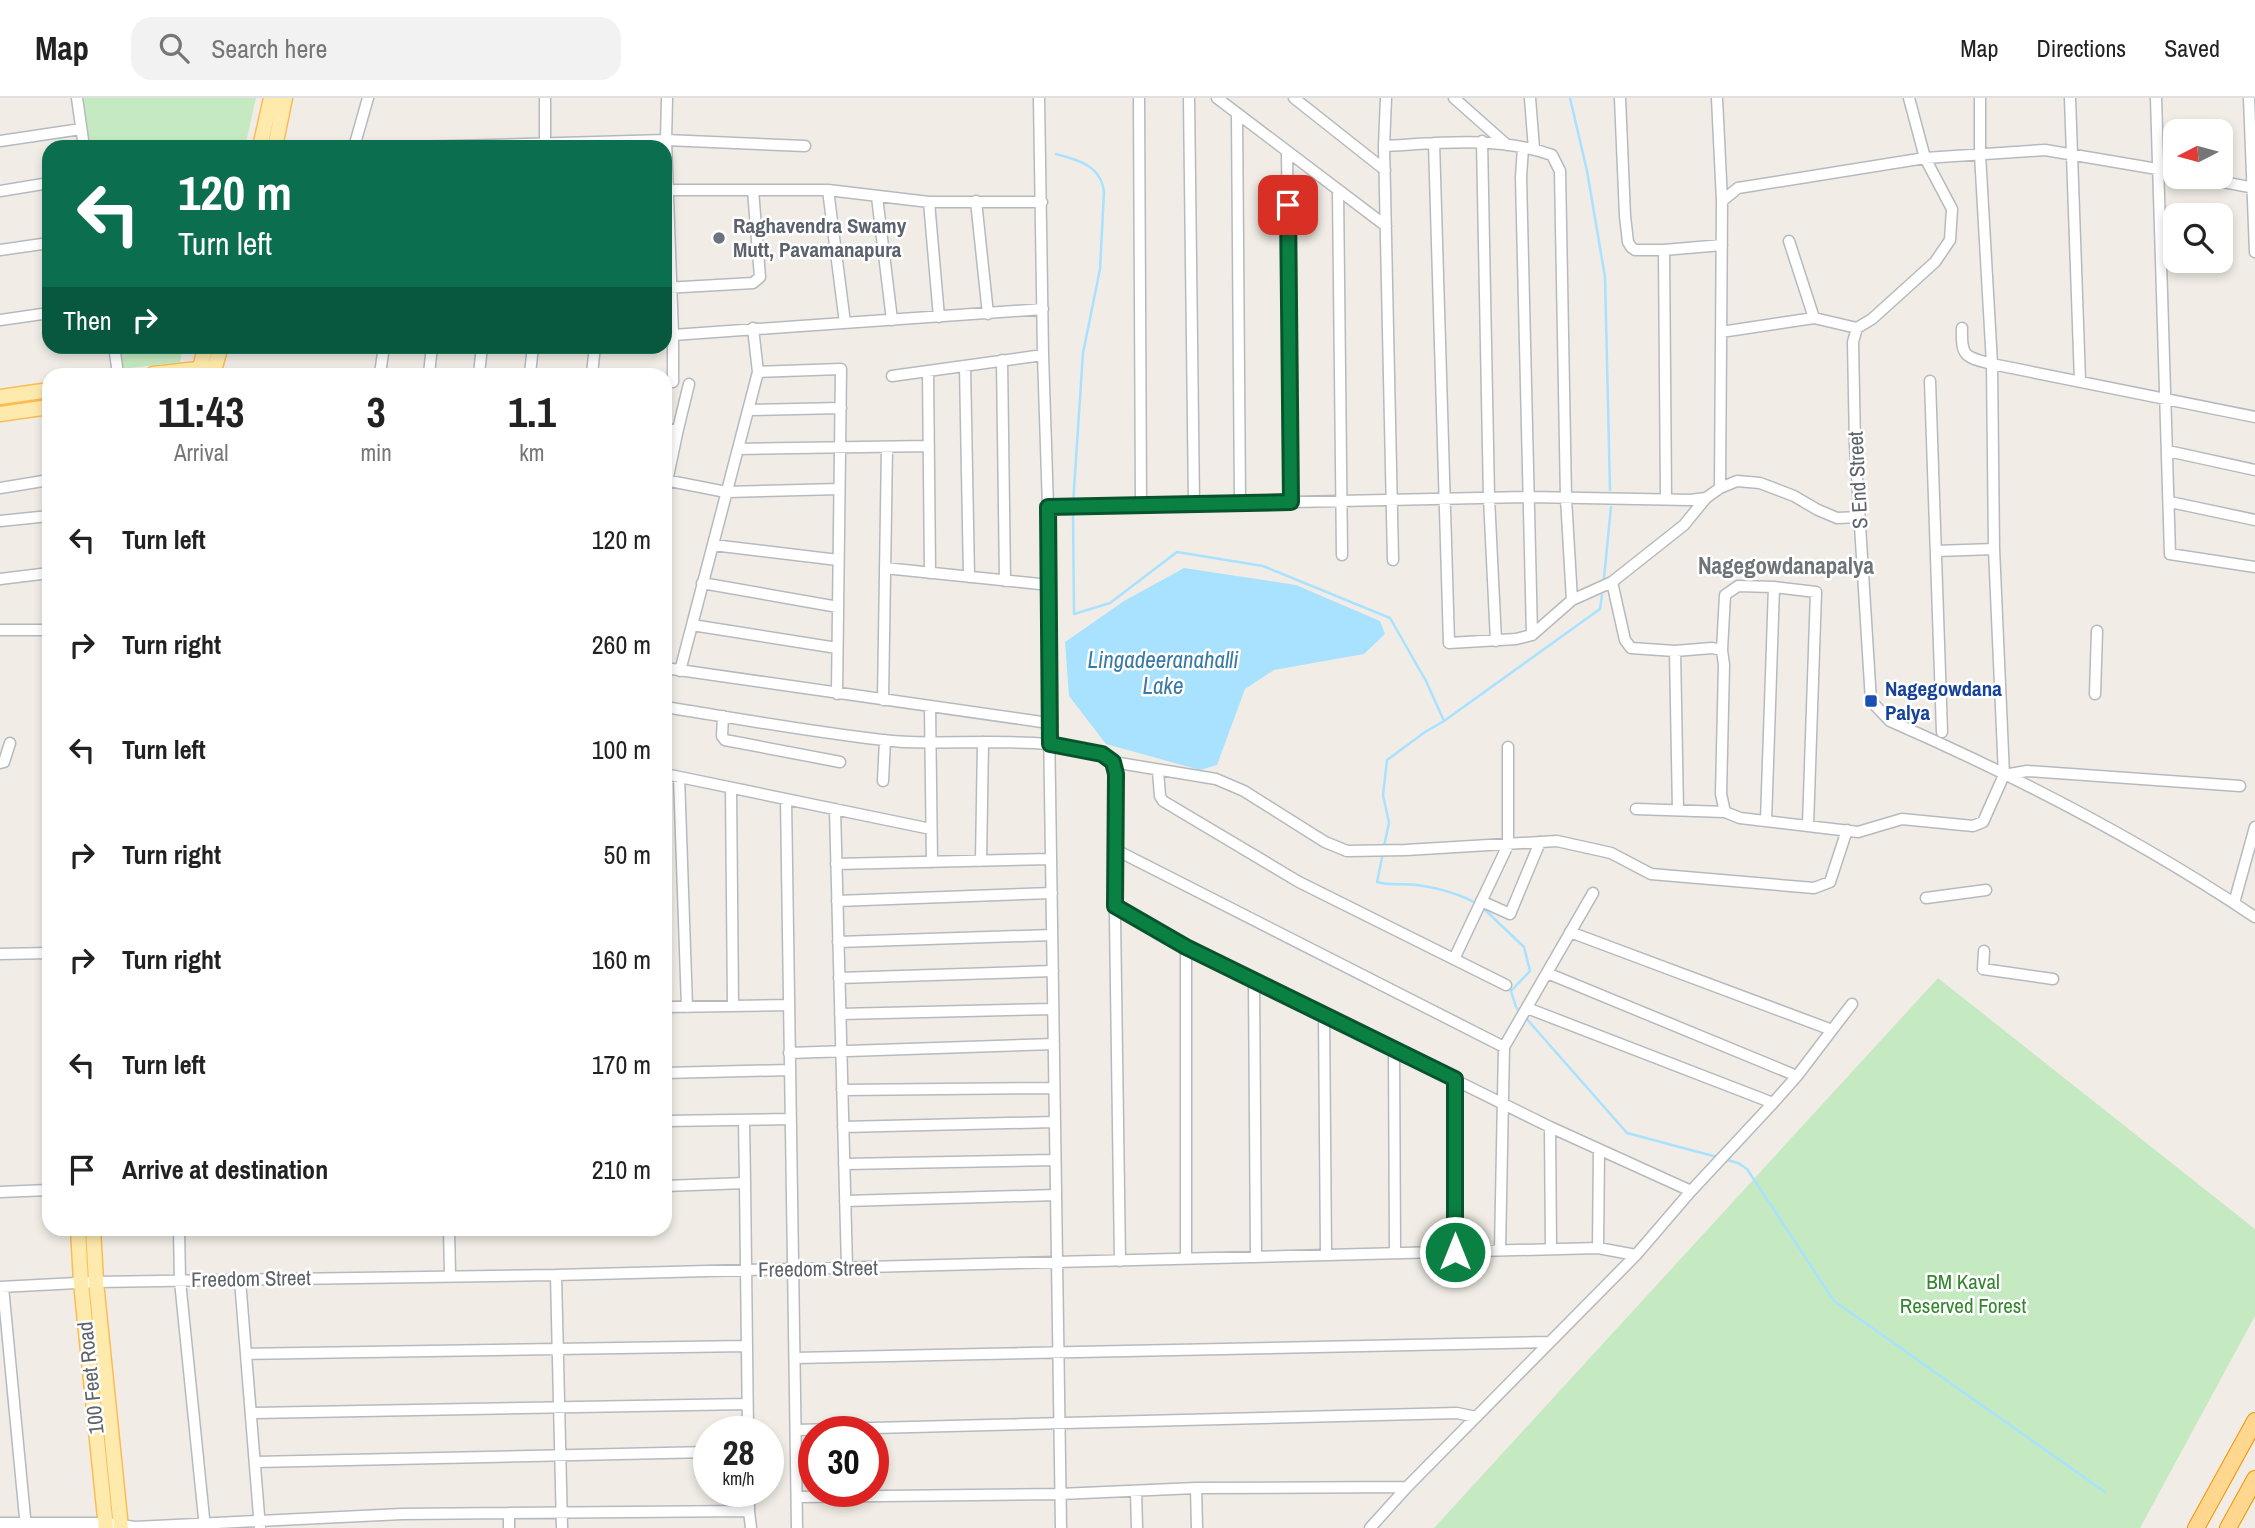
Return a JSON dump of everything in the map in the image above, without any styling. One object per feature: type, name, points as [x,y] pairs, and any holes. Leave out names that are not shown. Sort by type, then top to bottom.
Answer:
[{"type":"highway","points":[[2196,1528],[2255,1421]]},
{"type":"highway","points":[[2228,1528],[2255,1479]]},
{"type":"main road","points":[[262,140],[271,98]]},
{"type":"main road","points":[[276,140],[285,98]]},
{"type":"main road","points":[[0,397],[42,391]]},
{"type":"main road","points":[[0,414],[42,408]]},
{"type":"main road","name":"100 Feet Road","points":[[79,1236],[88,1283],[113,1526]]},
{"type":"main road","name":"100 Feet Road","points":[[88,1283],[92,1236]]},
{"type":"street","points":[[77,98],[83,140]]},
{"type":"street","points":[[356,140],[368,98]]},
{"type":"street","points":[[545,98],[545,140]]},
{"type":"street","points":[[666,140],[667,98]]},
{"type":"street","points":[[1040,98],[1061,1528]]},
{"type":"street","points":[[1139,98],[1141,505]]},
{"type":"street","points":[[1189,98],[1194,504]]},
{"type":"street","points":[[1217,98],[1386,226]]},
{"type":"street","points":[[1294,98],[1385,170]]},
{"type":"street","points":[[1376,98],[1386,102],[1384,146],[1393,560]]},
{"type":"street","points":[[1454,98],[1507,145]]},
{"type":"street","points":[[1530,98],[1528,148],[1521,177],[1532,635]]},
{"type":"street","points":[[1620,98],[1628,242],[1635,250],[1722,245]]},
{"type":"street","points":[[1717,98],[1722,201],[1720,488]]},
{"type":"street","points":[[1721,332],[1814,317],[1857,328],[1872,319],[1935,262],[1950,240],[1952,209],[1925,158],[1909,98]]},
{"type":"street","points":[[1636,809],[1725,812],[1740,818],[1858,832],[1902,820],[1979,825],[1983,822],[2004,775],[1994,549],[1992,364],[1980,154],[1980,98]]},
{"type":"street","points":[[2070,98],[2080,381]]},
{"type":"street","points":[[2156,98],[2170,554],[2255,568]]},
{"type":"street","points":[[2249,98],[2255,252]]},
{"type":"street","points":[[1237,114],[1240,503]]},
{"type":"street","points":[[0,142],[81,129]]},
{"type":"street","points":[[672,140],[805,146]]},
{"type":"street","points":[[1384,146],[1482,141],[1528,148],[1552,155],[1560,170],[1566,498],[1572,600]]},
{"type":"street","points":[[1482,141],[1489,498],[1496,640]]},
{"type":"street","points":[[1434,143],[1449,643],[1516,639],[1532,635],[1572,600],[1612,582],[1684,525],[1706,498],[1737,481],[1760,483],[1794,496],[1837,518],[1860,517]]},
{"type":"street","points":[[1722,201],[1738,188],[1925,158],[1980,154],[2045,150],[2163,170]]},
{"type":"street","points":[[1287,151],[1291,502]]},
{"type":"street","points":[[2233,184],[2254,188]]},
{"type":"street","points":[[0,191],[42,185]]},
{"type":"street","points":[[672,190],[828,190],[929,202],[1042,202]]},
{"type":"street","points":[[672,288],[753,283],[758,280],[760,277],[753,190]]},
{"type":"street","points":[[828,190],[845,323]]},
{"type":"street","points":[[1338,190],[1339,501],[1342,555]]},
{"type":"street","points":[[877,197],[891,320]]},
{"type":"street","points":[[976,201],[988,314]]},
{"type":"street","points":[[929,202],[939,317]]},
{"type":"street","points":[[1789,241],[1814,317]]},
{"type":"street","points":[[0,250],[42,244]]},
{"type":"street","points":[[1664,250],[1666,499]]},
{"type":"street","points":[[672,336],[1043,309]]},
{"type":"street","points":[[0,320],[42,314]]},
{"type":"street","points":[[680,671],[758,372],[753,328]]},
{"type":"street","name":"S End Street","points":[[1857,328],[1853,342],[1855,445],[1871,701],[1889,721],[2060,801],[2255,917]]},
{"type":"street","points":[[1962,328],[1963,352],[1968,358],[2166,401],[2255,417]]},
{"type":"street","points":[[892,376],[1043,355]]},
{"type":"street","points":[[1002,360],[1005,581]]},
{"type":"street","points":[[965,366],[969,577]]},
{"type":"street","points":[[758,372],[841,369],[836,694]]},
{"type":"street","points":[[672,370],[673,382]]},
{"type":"street","points":[[928,371],[930,573]]},
{"type":"street","points":[[1930,382],[1942,732]]},
{"type":"street","points":[[672,456],[689,384]]},
{"type":"street","points":[[748,410],[841,408]]},
{"type":"street","points":[[672,430],[678,429]]},
{"type":"street","points":[[737,449],[929,446]]},
{"type":"street","points":[[883,700],[887,447]]},
{"type":"street","points":[[2168,451],[2255,470]]},
{"type":"street","points":[[0,488],[42,481]]},
{"type":"street","points":[[672,484],[726,492],[839,489]]},
{"type":"street","points":[[1048,507],[1530,497],[1706,498]]},
{"type":"street","points":[[2170,502],[2255,520]]},
{"type":"street","points":[[0,521],[42,517]]},
{"type":"street","points":[[713,545],[838,560]]},
{"type":"street","points":[[1936,551],[1994,549]]},
{"type":"street","points":[[885,568],[1049,585]]},
{"type":"street","points":[[0,579],[42,574]]},
{"type":"street","points":[[1612,582],[1625,640],[1631,648],[1721,650]]},
{"type":"street","points":[[702,583],[838,607]]},
{"type":"street","points":[[1725,812],[1721,794],[1724,665],[1721,650],[1725,595],[1738,586],[1816,592],[1808,825]]},
{"type":"street","points":[[1766,821],[1774,587]]},
{"type":"street","points":[[692,625],[837,648]]},
{"type":"street","points":[[0,630],[42,630]]},
{"type":"street","points":[[2095,694],[2097,631]]},
{"type":"street","points":[[1675,651],[1678,810]]},
{"type":"street","points":[[672,671],[1049,723]]},
{"type":"street","points":[[930,707],[932,862]]},
{"type":"street","points":[[672,708],[884,740],[931,744],[1050,744],[1102,754],[1113,762],[1227,783],[1325,842],[1347,851],[1557,841],[1611,853],[1651,874],[1814,888],[1830,882],[1847,830]]},
{"type":"street","points":[[723,716],[724,740],[840,762]]},
{"type":"street","points":[[883,780],[884,740]]},
{"type":"street","points":[[981,861],[983,742]]},
{"type":"street","points":[[0,763],[4,762],[10,743]]},
{"type":"street","points":[[1454,959],[1508,845],[1508,747]]},
{"type":"street","points":[[1113,762],[1116,774],[1114,849],[1121,1261]]},
{"type":"street","points":[[1158,771],[1160,796],[1163,801],[1299,882],[1506,985]]},
{"type":"street","points":[[2004,775],[2027,771],[2240,786]]},
{"type":"street","points":[[672,776],[932,829]]},
{"type":"street","points":[[679,777],[687,1007]]},
{"type":"street","points":[[731,788],[733,1006]]},
{"type":"street","points":[[786,799],[797,1528]]},
{"type":"street","points":[[835,809],[846,1268]]},
{"type":"street","points":[[2234,903],[2255,827]]},
{"type":"street","points":[[1481,901],[1510,914],[1541,842]]},
{"type":"street","points":[[1114,849],[1504,1047]]},
{"type":"street","points":[[836,864],[1051,859]]},
{"type":"street","points":[[1926,898],[1986,890]]},
{"type":"street","points":[[837,901],[1052,893]]},
{"type":"street","points":[[1500,1250],[1504,1047],[1593,893]]},
{"type":"street","points":[[1115,906],[1186,947],[1550,1127],[1691,1191]]},
{"type":"street","points":[[1570,932],[1832,1030]]},
{"type":"street","points":[[838,942],[1052,935]]},
{"type":"street","points":[[1186,947],[1186,1259]]},
{"type":"street","points":[[1984,951],[1983,969],[2053,979]]},
{"type":"street","points":[[0,954],[42,953]]},
{"type":"street","points":[[839,978],[1053,971]]},
{"type":"street","points":[[1547,973],[1797,1076]]},
{"type":"street","points":[[1254,980],[1256,1257]]},
{"type":"street","points":[[1370,1528],[1407,1487],[1636,1255],[1691,1191],[1773,1104],[1852,1004]]},
{"type":"street","points":[[672,1007],[788,1005]]},
{"type":"street","points":[[1527,1008],[1773,1104]]},
{"type":"street","points":[[840,1014],[1053,1009]]},
{"type":"street","points":[[1324,1014],[1326,1255]]},
{"type":"street","points":[[789,1053],[1054,1044]]},
{"type":"street","points":[[1394,1049],[1395,1253]]},
{"type":"street","points":[[672,1073],[789,1070]]},
{"type":"street","points":[[1455,1079],[1455,1252]]},
{"type":"street","points":[[842,1090],[1054,1088]]},
{"type":"street","points":[[672,1121],[790,1119]]},
{"type":"street","points":[[744,1120],[747,1416]]},
{"type":"street","points":[[843,1127],[1055,1122]]},
{"type":"street","points":[[1550,1127],[1551,1249]]},
{"type":"street","points":[[1598,1248],[1599,1150]]},
{"type":"street","points":[[844,1164],[1055,1160]]},
{"type":"street","points":[[672,1186],[745,1184]]},
{"type":"street","points":[[0,1192],[42,1190]]},
{"type":"street","points":[[845,1201],[1056,1195]]},
{"type":"street","points":[[178,1236],[180,1281],[205,1525]]},
{"type":"street","points":[[449,1236],[450,1275]]},
{"type":"street","name":"Freedom Street","points":[[1,1287],[1598,1248],[1636,1255]]},
{"type":"street","points":[[555,1275],[562,1528]]},
{"type":"street","points":[[240,1280],[260,1524]]},
{"type":"street","points":[[1,1287],[26,1526]]},
{"type":"street","points":[[795,1358],[1550,1342]]},
{"type":"street","points":[[246,1354],[746,1346]]},
{"type":"street","points":[[251,1413],[747,1404]]},
{"type":"street","points":[[796,1430],[1457,1413],[1476,1417]]},
{"type":"street","points":[[255,1461],[693,1452]]},
{"type":"street","points":[[797,1497],[1060,1494],[1196,1488],[1407,1487]]},
{"type":"street","points":[[1196,1488],[1197,1528]]},
{"type":"street","points":[[1136,1490],[1137,1528]]},
{"type":"street","points":[[750,1507],[751,1528]]},
{"type":"street","points":[[0,1523],[26,1526],[205,1525],[402,1514],[750,1511]]},
{"type":"street","points":[[509,1513],[509,1528]]},
{"type":"street","points":[[402,1514],[403,1528]]},
{"type":"green space","points":[[81,98],[256,98],[247,140],[88,140]]},
{"type":"green space","points":[[119,354],[182,354],[180,362],[122,368]]},
{"type":"green space","name":"BM Kaval Reserved Forest","points":[[1938,978],[2255,1229],[2255,1316],[2140,1528],[1434,1528]]},
{"type":"water","name":"Lingadeeranahalli Lake","points":[[1184,568],[1296,585],[1380,621],[1385,634],[1364,654],[1274,670],[1245,689],[1217,765],[1200,770],[1106,744],[1069,696],[1065,642],[1124,601]]},
{"type":"waterway","points":[[1570,98],[1587,171],[1605,277],[1610,490]]},
{"type":"waterway","points":[[1056,154],[1081,162],[1094,170],[1104,192],[1100,269],[1083,353],[1073,504]]},
{"type":"waterway","points":[[1604,578],[1611,507]]},
{"type":"waterway","points":[[1073,511],[1074,614],[1110,603],[1177,552],[1263,566],[1390,618],[1426,681],[1444,721],[1387,760],[1383,795],[1389,823],[1384,846]]},
{"type":"waterway","points":[[1444,721],[1600,609],[1602,595]]},
{"type":"waterway","points":[[1383,853],[1377,882],[1432,888],[1477,904]]},
{"type":"waterway","points":[[1482,907],[1524,947],[1530,971],[1511,991],[1520,1012]]},
{"type":"waterway","points":[[1525,1017],[1627,1133],[1717,1157]]},
{"type":"waterway","points":[[1724,1159],[1747,1169],[1834,1301],[2105,1492]]},
{"type":"place","name":"Raghavendra Swamy Mutt, Pavamanapura","points":[[719,238]]},
{"type":"place","name":"Nagegowdana Palya","points":[[1871,701]]},
{"type":"district","name":"Nagegowdanapalya","points":[[1786,566]]},
{"type":"route","points":[[1288,205],[1291,502],[1048,507],[1050,744],[1102,754],[1113,762],[1116,774],[1115,906],[1186,947],[1455,1079],[1455,1252]]}]
